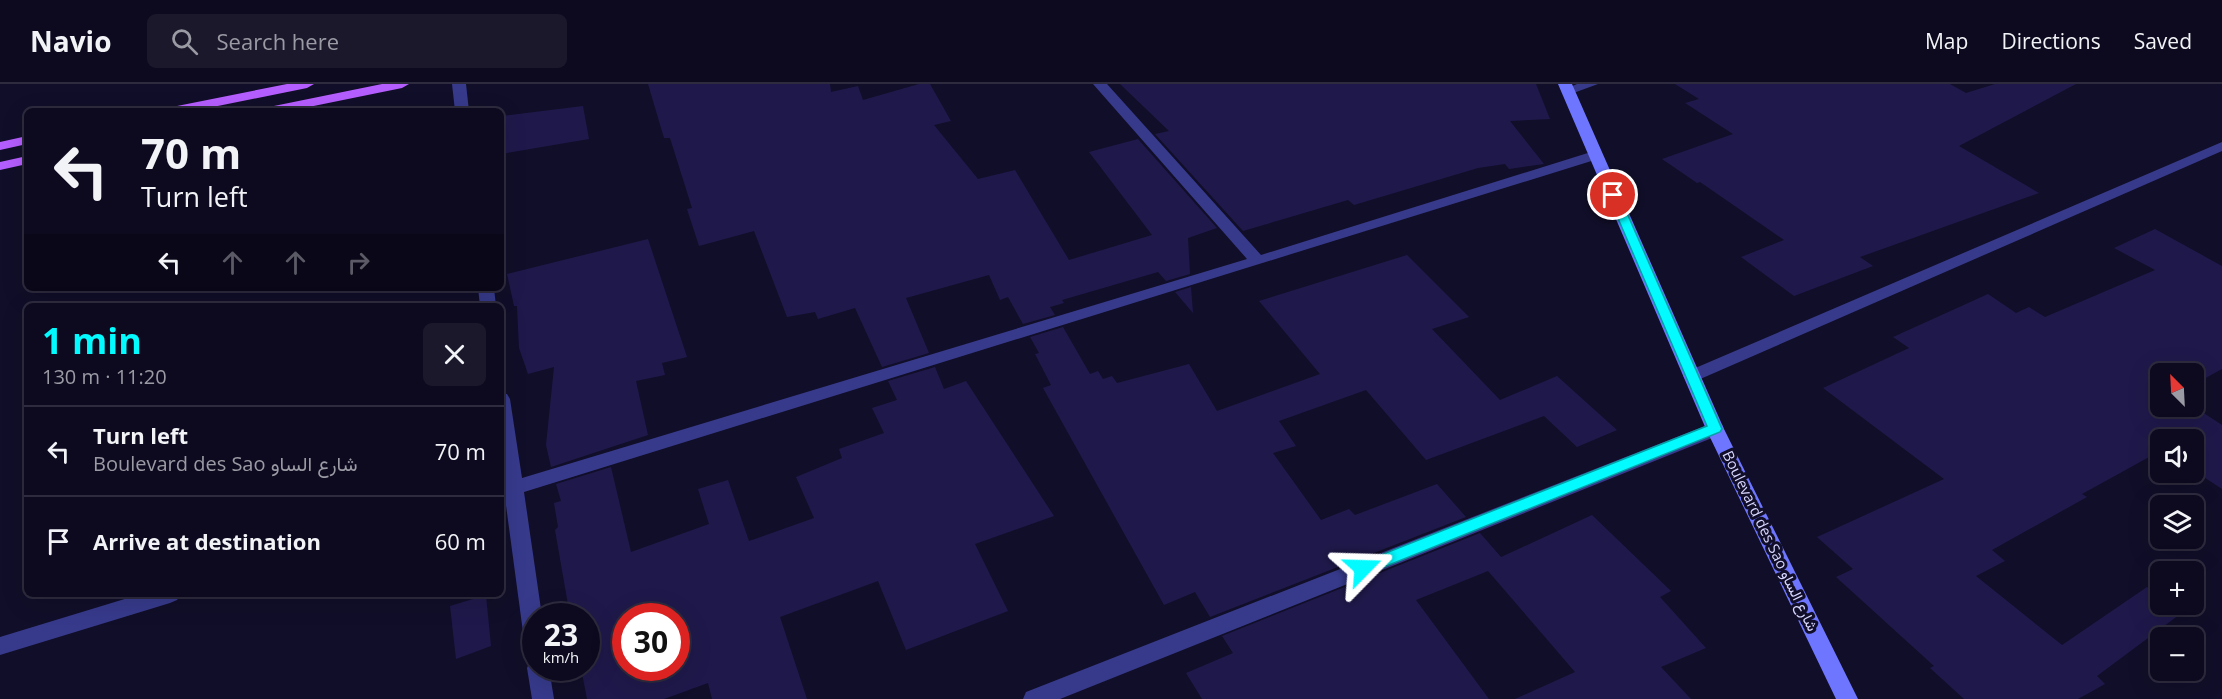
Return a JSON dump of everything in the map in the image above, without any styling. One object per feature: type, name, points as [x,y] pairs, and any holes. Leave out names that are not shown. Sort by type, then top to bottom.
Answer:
[{"type":"main road","points":[[187,108],[307,84]]},
{"type":"main road","points":[[284,108],[402,84]]},
{"type":"main road","points":[[0,146],[24,141]]},
{"type":"main road","points":[[0,166],[24,161]]},
{"type":"street","points":[[459,84],[462,108]]},
{"type":"street","points":[[1100,84],[1258,261]]},
{"type":"street","points":[[1567,88],[1591,84]]},
{"type":"street","name":"Boulevard des Sao شارع الساو","points":[[1567,88],[1715,429],[1847,699]]},
{"type":"street","points":[[1692,376],[2222,146]]},
{"type":"street","points":[[507,491],[1596,155]]},
{"type":"street","points":[[1034,699],[1715,429]]},
{"type":"street","points":[[504,445],[507,491],[528,603]]},
{"type":"street","points":[[0,646],[160,597]]},
{"type":"street","points":[[540,681],[543,699]]},
{"type":"building","points":[[648,84],[830,84],[831,92],[858,86],[863,100],[919,84],[930,84],[951,121],[934,125],[978,179],[1015,170],[1069,260],[1152,235],[1089,152],[1138,139],[1217,228],[1188,238],[1190,274],[1166,281],[1158,272],[1062,300],[1064,303],[1050,307],[1055,315],[1023,324],[1008,297],[1000,300],[989,275],[906,298],[929,353],[882,367],[855,308],[818,319],[815,312],[787,317],[754,231],[699,246],[687,209],[692,208],[670,138],[664,138]]},
{"type":"building","points":[[1120,84],[1536,84],[1550,119],[1510,121],[1544,164],[1509,169],[1505,164],[1478,168],[1354,205],[1348,200],[1243,231],[1155,134],[1169,131]]},
{"type":"building","points":[[1675,84],[1950,84],[1966,93],[1995,84],[2076,84],[1959,146],[2039,193],[1860,257],[1873,266],[1794,296],[1741,257],[1784,240],[1700,182],[1697,183],[1662,159],[1733,134],[1685,103],[1699,99]]},
{"type":"building","points":[[583,106],[589,139],[504,153],[504,116]]},
{"type":"building","points":[[2155,229],[2222,266],[2222,369],[2204,379],[2204,363],[2150,363],[2150,417],[2204,417],[2204,413],[2222,425],[2222,489],[2204,477],[2204,429],[2150,429],[2150,457],[2082,494],[2087,497],[1992,550],[2005,561],[1976,576],[2062,645],[2147,587],[2150,589],[2150,615],[2179,615],[2163,627],[2150,627],[2150,637],[2097,676],[2105,684],[2078,699],[1964,699],[1930,668],[1934,666],[1836,577],[1853,569],[1817,537],[1944,479],[1823,388],[1909,348],[1893,337],[1988,294],[2016,313],[2029,307],[2045,317],[2155,270],[2114,248]]},
{"type":"building","points":[[648,239],[687,357],[662,363],[665,375],[636,381],[648,435],[551,467],[546,445],[554,367],[528,374],[519,348],[517,306],[514,306],[507,274]]},
{"type":"building","points":[[1407,255],[1469,317],[1432,329],[1500,400],[1557,376],[1617,430],[1577,447],[1544,416],[1426,460],[1366,390],[1279,421],[1296,446],[1273,453],[1321,520],[1349,509],[1355,515],[1437,484],[1466,517],[1210,617],[1195,592],[1164,605],[1043,388],[1051,385],[1035,354],[1039,353],[1030,337],[1063,327],[1090,374],[1098,371],[1103,379],[1112,376],[1117,383],[1189,364],[1217,411],[1320,374],[1259,301]]},
{"type":"building","points":[[1191,287],[1193,313],[1175,292]]},
{"type":"building","points":[[935,367],[944,389],[966,381],[1054,516],[975,544],[1008,611],[906,650],[878,581],[780,617],[807,699],[712,699],[708,683],[664,699],[587,699],[584,681],[600,681],[600,603],[568,603],[555,530],[558,527],[554,503],[561,501],[556,484],[611,467],[631,552],[709,524],[698,489],[728,480],[749,541],[814,518],[796,477],[842,458],[839,449],[884,433],[872,408],[897,400],[888,381]]},
{"type":"building","points":[[1592,515],[1671,591],[1660,597],[1706,648],[1661,667],[1691,699],[1515,699],[1575,672],[1488,571],[1416,600],[1489,699],[1202,699],[1186,673],[1233,653],[1222,636],[1480,533],[1501,557]]},
{"type":"building","points":[[486,597],[491,646],[456,659],[450,606]]},
{"type":"route","points":[[1363,568],[1715,429],[1613,195]]}]
